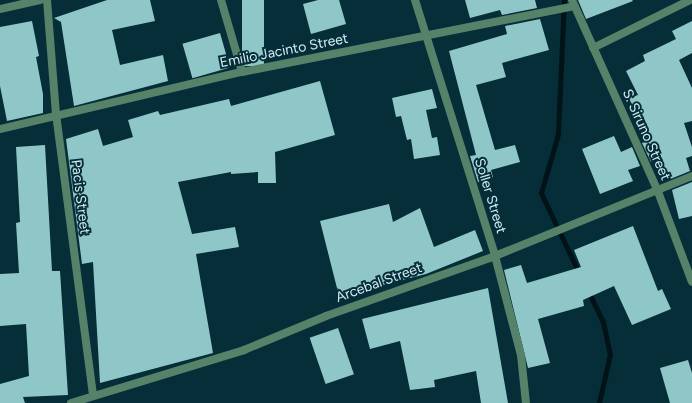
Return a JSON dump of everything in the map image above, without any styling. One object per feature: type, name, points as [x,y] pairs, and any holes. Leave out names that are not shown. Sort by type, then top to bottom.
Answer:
[{"type":"street","points":[[0,9],[40,0]]},
{"type":"street","name":"Pacis Street","points":[[47,0],[56,114],[93,396]]},
{"type":"street","points":[[221,0],[242,72]]},
{"type":"street","name":"Soller Street","points":[[415,0],[495,256],[521,355],[526,403]]},
{"type":"street","points":[[593,48],[690,0]]},
{"type":"street","name":"Emilio Jacinto Street","points":[[0,129],[56,114],[242,72],[427,37],[573,3]]},
{"type":"street","name":"S. Siruno Street","points":[[573,3],[657,189],[692,282]]},
{"type":"street","name":"Arcebal Street","points":[[71,403],[244,350],[326,316],[495,256],[692,176]]},
{"type":"building","points":[[107,0],[150,0],[155,21],[112,30],[120,65],[163,55],[168,81],[74,106],[61,22],[54,18]]},
{"type":"building","points":[[242,0],[264,0],[264,66],[242,66]]},
{"type":"building","points":[[318,0],[339,0],[346,24],[311,34],[303,4]]},
{"type":"building","points":[[465,0],[535,0],[537,8],[502,15],[500,10],[470,18]]},
{"type":"building","points":[[578,0],[632,0],[633,1],[586,19]]},
{"type":"building","points":[[540,19],[549,50],[502,63],[506,77],[476,85],[495,150],[515,145],[520,162],[491,170],[493,177],[478,182],[470,156],[476,155],[449,51],[507,34],[505,26]]},
{"type":"building","points":[[32,21],[39,56],[36,57],[43,94],[43,113],[7,121],[0,86],[0,27]]},
{"type":"building","points":[[692,21],[692,53],[679,60],[692,88],[692,121],[684,123],[692,147],[692,156],[686,158],[690,171],[668,180],[662,158],[651,162],[642,143],[648,141],[629,98],[638,95],[626,71],[645,61],[643,55],[676,39],[672,31]]},
{"type":"building","points":[[220,33],[230,68],[192,78],[183,44]]},
{"type":"building","points":[[320,81],[335,135],[275,152],[276,183],[258,183],[258,172],[231,174],[231,172],[178,182],[192,234],[235,227],[239,247],[196,254],[213,353],[100,383],[93,262],[82,264],[66,139],[98,129],[103,146],[133,137],[128,120],[158,111],[160,115],[229,99],[231,106]]},
{"type":"building","points":[[432,89],[437,108],[426,110],[432,138],[437,137],[440,155],[414,159],[411,139],[407,140],[401,116],[396,117],[392,98]]},
{"type":"building","points":[[614,136],[621,152],[632,147],[640,166],[628,170],[633,181],[600,194],[582,149]]},
{"type":"building","points":[[45,145],[52,271],[60,271],[68,395],[23,397],[25,403],[0,403],[0,384],[29,376],[26,324],[0,326],[0,274],[19,273],[16,223],[20,222],[16,147]]},
{"type":"building","points":[[692,182],[692,216],[679,219],[672,190]]},
{"type":"building","points":[[389,204],[393,222],[420,208],[434,247],[475,230],[483,251],[426,274],[339,296],[320,221]]},
{"type":"building","points":[[633,226],[658,291],[662,289],[671,309],[632,325],[614,286],[583,300],[584,306],[538,319],[550,363],[528,368],[504,270],[521,265],[527,283],[581,267],[574,250]]},
{"type":"building","points":[[488,288],[508,403],[481,403],[476,371],[434,380],[435,387],[410,390],[400,341],[370,349],[362,319]]},
{"type":"building","points":[[338,328],[354,374],[326,384],[310,338]]},
{"type":"building","points":[[688,360],[692,373],[692,403],[670,403],[660,368]]},
{"type":"waterway","points":[[564,0],[558,134],[541,193],[579,273]]},
{"type":"waterway","points":[[588,291],[603,322],[610,354],[599,403]]}]
